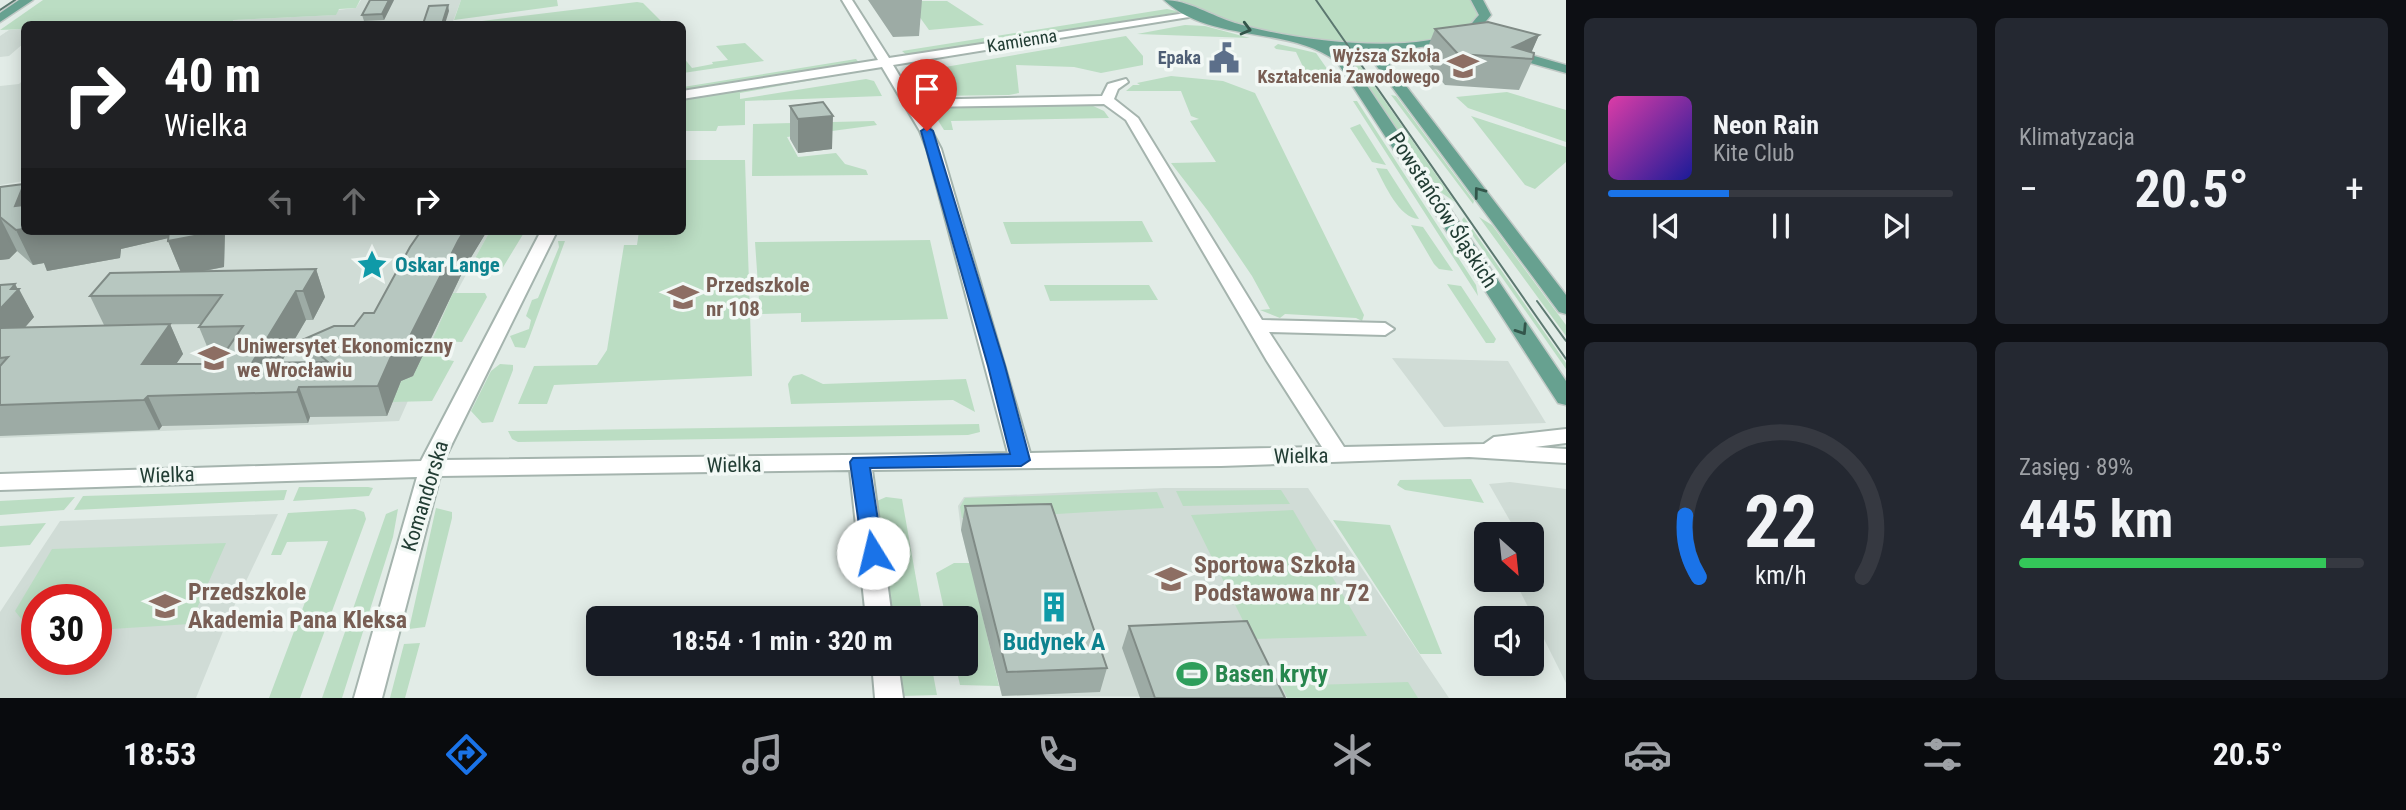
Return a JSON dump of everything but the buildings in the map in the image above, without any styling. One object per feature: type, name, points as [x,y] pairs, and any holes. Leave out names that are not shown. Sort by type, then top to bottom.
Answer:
[{"type":"main road","points":[[0,18],[27,0]]},
{"type":"main road","points":[[1454,39],[1475,30],[1485,15],[1477,0]]},
{"type":"main road","points":[[1174,3],[1195,13],[1251,31],[1304,41],[1398,46],[1454,39],[1492,42],[1566,57]]},
{"type":"main road","points":[[1475,30],[1492,42],[1566,69]]},
{"type":"main road","name":"Powstańców Śląskich","points":[[1304,41],[1330,50],[1342,59],[1566,398]]},
{"type":"main road","name":"Powstańców Śląskich","points":[[1398,46],[1380,52],[1380,61],[1566,308]]},
{"type":"street","points":[[847,0],[927,131],[934,149],[1021,460]]},
{"type":"street","name":"Kamienna","points":[[686,94],[1174,3]]},
{"type":"street","name":"Kamienna","points":[[686,83],[1195,13]]},
{"type":"street","points":[[1107,100],[1113,87],[1122,82]]},
{"type":"street","points":[[918,103],[1107,100],[1130,118],[1338,455]]},
{"type":"street","name":"Komandorska","points":[[368,698],[429,469],[447,426],[547,235]]},
{"type":"street","points":[[1259,326],[1385,329]]},
{"type":"street","name":"Wielka","points":[[1469,450],[1566,436]]},
{"type":"street","name":"Wielka","points":[[0,482],[429,469],[1338,455],[1469,450],[1566,456]]},
{"type":"street","points":[[860,462],[878,606]]},
{"type":"street","points":[[887,676],[890,698]]},
{"type":"shaded area","points":[[361,0],[461,0],[453,21],[233,21],[335,15],[338,10],[356,8]]},
{"type":"shaded area","points":[[21,29],[21,46],[9,56],[0,57],[0,36],[9,30]]},
{"type":"shaded area","points":[[21,82],[21,182],[0,185],[0,86]]},
{"type":"shaded area","name":"Uniwersytet Ekonomiczny we Wrocławiu","points":[[0,223],[21,230],[21,235],[488,235],[455,295],[399,421],[0,438]]},
{"type":"shaded area","points":[[1392,358],[1508,361],[1546,423],[1444,427]]},
{"type":"shaded area","points":[[1510,482],[1566,489],[1566,683],[1544,639],[1544,606],[1528,606],[1520,592],[1544,592],[1544,522],[1511,522],[1489,484]]},
{"type":"shaded area","name":"Sportowa Szkoła Podstawowa nr 72","points":[[1164,488],[1308,488],[1449,698],[1002,696],[961,530],[958,506],[964,497]]},
{"type":"shaded area","name":"Przedszkole Akademia Pana Kleksa","points":[[278,514],[228,619],[196,698],[0,698],[0,612],[60,521]]},
{"type":"green space","points":[[43,0],[360,0],[356,8],[339,9],[336,15],[233,21],[21,21],[21,29],[0,30]]},
{"type":"green space","points":[[461,0],[557,0],[558,6],[454,20]]},
{"type":"green space","points":[[1179,0],[1470,0],[1478,12],[1475,20],[1466,27],[1427,40],[1393,44],[1355,44],[1315,40],[1238,24],[1205,13]]},
{"type":"green space","points":[[908,1],[947,1],[984,25],[929,30]]},
{"type":"green space","points":[[637,2],[643,3],[661,21],[501,21],[482,21]]},
{"type":"green space","points":[[1167,9],[1181,12],[908,56],[902,51]]},
{"type":"green space","points":[[1185,25],[1205,26],[1250,38],[1137,34]]},
{"type":"green space","points":[[1126,36],[1143,56],[1143,65],[1101,73],[1074,67],[1016,65],[1019,93],[1009,95],[929,96],[922,94],[910,73]]},
{"type":"green space","points":[[745,43],[764,61],[686,73],[686,61],[692,68],[728,60],[716,46]]},
{"type":"green space","points":[[1278,44],[1316,53],[1330,73],[1305,71],[1296,52],[1276,49],[1274,47]]},
{"type":"green space","points":[[856,59],[860,64],[686,92],[686,87]]},
{"type":"green space","points":[[1350,61],[1357,61],[1455,202],[1436,189]]},
{"type":"green space","points":[[859,70],[862,71],[740,93],[740,99],[866,79],[874,81],[882,96],[745,101],[745,125],[718,126],[716,131],[686,131],[686,99]]},
{"type":"green space","points":[[1171,76],[1223,81],[1255,93],[1364,315],[1362,321],[1356,318],[1285,314],[1280,318],[1260,310],[1270,309],[1252,276],[1208,211],[1171,163],[1216,162],[1190,121],[1199,119],[1191,116],[1181,91],[1126,91],[1133,85],[1140,85],[1137,83]]},
{"type":"green space","points":[[1507,92],[1566,110],[1566,142],[1468,108],[1456,97]]},
{"type":"green space","points":[[1391,95],[1396,96],[1474,201],[1473,204]]},
{"type":"green space","points":[[1353,101],[1357,101],[1476,285],[1478,296]]},
{"type":"green space","points":[[1091,105],[1104,111],[1109,118],[951,121],[953,130],[944,130],[934,114],[938,109],[946,107]]},
{"type":"green space","points":[[1471,116],[1566,147],[1566,162],[1535,189],[1525,185]]},
{"type":"green space","points":[[874,121],[877,125],[787,137],[798,157],[836,153],[845,164],[866,170],[868,175],[752,176],[753,124]]},
{"type":"green space","points":[[1360,124],[1386,165],[1372,162],[1350,128]]},
{"type":"green space","points":[[686,160],[745,160],[752,376],[554,385],[547,404],[518,404],[534,366],[597,365],[607,350],[624,245],[637,245],[638,235],[686,235]]},
{"type":"green space","points":[[1376,168],[1387,169],[1419,219],[1399,207]]},
{"type":"green space","points":[[1464,217],[1566,363],[1566,369],[1462,220]]},
{"type":"green space","points":[[1479,217],[1492,225],[1566,325],[1566,336]]},
{"type":"green space","points":[[1142,221],[1153,242],[1011,244],[1003,222]]},
{"type":"green space","points":[[1411,225],[1423,227],[1453,271],[1439,269],[1434,264]]},
{"type":"green space","points":[[488,235],[523,235],[502,269],[468,271]]},
{"type":"green space","points":[[930,240],[948,319],[801,322],[801,313],[760,314],[755,242]]},
{"type":"green space","points":[[558,241],[565,241],[527,344],[525,348],[515,347],[510,336],[529,329],[531,320],[526,316],[532,300],[538,298],[559,247]]},
{"type":"green space","points":[[1447,284],[1461,286],[1496,339],[1494,343],[1486,343]]},
{"type":"green space","points":[[1044,285],[1149,285],[1158,300],[1050,301]]},
{"type":"green space","points":[[453,293],[485,293],[487,297],[462,342],[432,341]]},
{"type":"green space","points":[[431,344],[456,344],[448,360],[454,361],[432,401],[392,402],[401,381],[413,376],[426,347]]},
{"type":"green space","points":[[500,364],[513,365],[513,370],[493,422],[482,423],[471,411],[491,371]]},
{"type":"green space","points":[[802,374],[823,384],[966,379],[975,412],[953,400],[791,404],[788,384],[793,376]]},
{"type":"green space","points":[[979,424],[980,432],[968,435],[518,442],[512,439],[508,431]]},
{"type":"green space","points":[[1471,479],[1484,503],[1405,490],[1397,485],[1400,480]]},
{"type":"green space","points":[[299,487],[373,488],[369,496],[293,501]]},
{"type":"green space","points":[[287,490],[284,500],[74,510],[83,496]]},
{"type":"green space","points":[[1281,490],[1290,504],[1183,506],[1176,491]]},
{"type":"green space","points":[[1157,492],[1164,508],[962,518],[960,507],[965,498]]},
{"type":"green space","points":[[75,497],[64,510],[0,515],[0,501]]},
{"type":"green space","points":[[886,497],[902,499],[921,606],[890,606],[877,501]]},
{"type":"green space","points":[[436,508],[452,512],[452,518],[425,627],[409,629]]},
{"type":"green space","points":[[355,509],[364,512],[366,519],[300,698],[269,698],[328,541],[287,542],[281,555],[271,555],[288,513]]},
{"type":"green space","points":[[398,509],[393,537],[342,698],[322,698],[386,514]]},
{"type":"green space","points":[[1293,510],[1367,636],[1252,639],[1191,515]]},
{"type":"green space","points":[[1333,520],[1390,525],[1442,654],[1420,654]]},
{"type":"green space","points":[[46,523],[30,545],[0,547],[0,526]]},
{"type":"green space","points":[[226,543],[190,624],[112,629],[112,584],[31,584],[52,549]]},
{"type":"green space","points":[[954,563],[970,563],[999,686],[960,685],[958,676],[978,676],[978,606],[943,606],[936,573]]},
{"type":"green space","points":[[21,601],[21,619],[15,611]]},
{"type":"green space","points":[[420,643],[405,698],[390,698],[404,644]]},
{"type":"green space","points":[[900,676],[933,676],[937,695],[903,696]]},
{"type":"green space","points":[[1408,682],[1418,698],[1287,698],[1282,686]]},
{"type":"tram line","points":[[0,10],[15,0]]},
{"type":"tram line","points":[[1316,0],[1566,359]]},
{"type":"tram line","points":[[1537,301],[1566,341]]},
{"type":"place","name":"Epaka","points":[[1224,58]]},
{"type":"place","name":"Wyższa Szkoła Kształcenia Zawodowego","points":[[1463,66]]},
{"type":"place","name":"Oskar Lange","points":[[372,265]]},
{"type":"place","name":"Przedszkole nr 108","points":[[683,297]]},
{"type":"place","name":"Uniwersytet Ekonomiczny we Wrocławiu","points":[[214,358]]},
{"type":"place","name":"Sportowa Szkoła Podstawowa nr 72","points":[[1171,579]]},
{"type":"place","name":"Przedszkole Akademia Pana Kleksa","points":[[165,606]]},
{"type":"place","name":"Budynek A","points":[[1054,607]]},
{"type":"place","name":"Basen kryty","points":[[1192,674]]},
{"type":"route","points":[[873,553],[860,462],[1021,460],[997,366],[927,131]]}]
